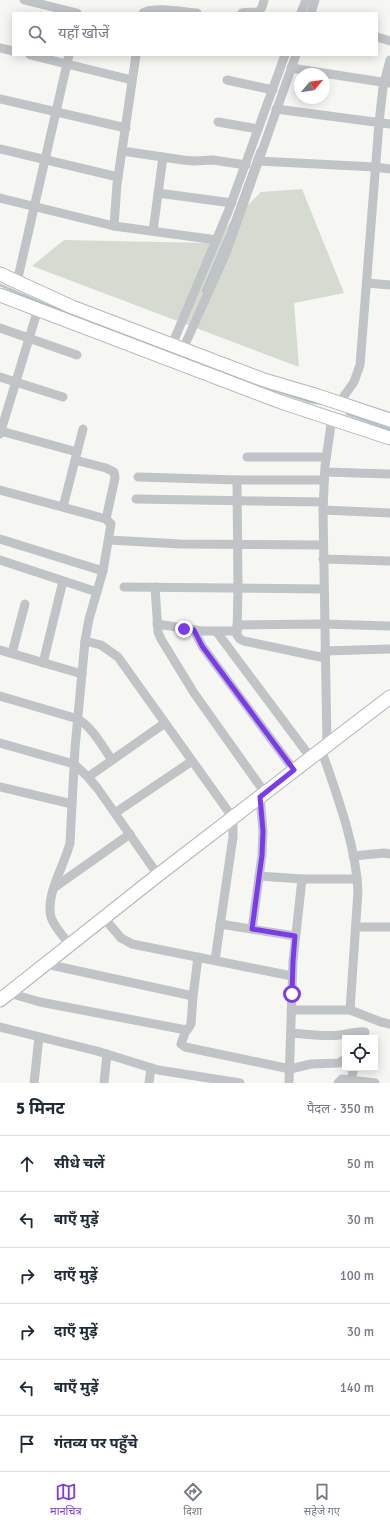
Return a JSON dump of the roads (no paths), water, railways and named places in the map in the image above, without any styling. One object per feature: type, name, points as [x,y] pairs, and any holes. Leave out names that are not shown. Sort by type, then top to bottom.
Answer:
[{"type":"street","points":[[24,0],[73,12]]},
{"type":"street","points":[[160,10],[162,0]]},
{"type":"street","points":[[258,12],[262,10],[264,0]]},
{"type":"street","points":[[301,12],[306,0]]},
{"type":"street","points":[[311,12],[315,0]]},
{"type":"street","points":[[146,12],[149,10],[184,12]]},
{"type":"street","points":[[378,37],[390,41]]},
{"type":"street","points":[[0,48],[12,51]]},
{"type":"street","points":[[40,56],[68,59],[132,80]]},
{"type":"street","points":[[114,226],[118,177],[136,56]]},
{"type":"street","points":[[178,347],[246,165],[285,56]]},
{"type":"street","points":[[178,347],[226,253],[296,56]]},
{"type":"street","points":[[17,282],[68,59]]},
{"type":"street","points":[[339,403],[354,382],[360,365],[379,123],[390,60]]},
{"type":"street","points":[[291,68],[387,82]]},
{"type":"street","points":[[227,80],[272,90]]},
{"type":"street","points":[[0,99],[126,128]]},
{"type":"street","points":[[276,109],[390,124]]},
{"type":"street","points":[[218,122],[258,129]]},
{"type":"street","points":[[0,149],[118,177]]},
{"type":"street","points":[[122,151],[194,161],[213,160],[246,165]]},
{"type":"street","points":[[153,231],[163,157]]},
{"type":"street","points":[[258,161],[390,169]]},
{"type":"street","points":[[158,193],[232,203]]},
{"type":"street","points":[[0,198],[114,226],[217,240]]},
{"type":"street","points":[[0,274],[72,307],[264,380],[390,420]]},
{"type":"street","points":[[367,283],[390,285]]},
{"type":"street","points":[[0,295],[281,402],[390,438]]},
{"type":"street","points":[[38,310],[1,429],[76,456],[114,472],[115,478],[106,518]]},
{"type":"street","points":[[0,328],[77,355]]},
{"type":"street","points":[[0,377],[63,397]]},
{"type":"street","points":[[332,418],[324,476],[323,506],[325,654],[324,747],[353,856],[357,879],[356,927],[350,1010]]},
{"type":"street","points":[[63,507],[83,429]]},
{"type":"street","points":[[247,457],[326,457]]},
{"type":"street","points":[[138,477],[237,480],[390,474]]},
{"type":"street","points":[[237,480],[238,637],[244,641],[325,654],[390,649]]},
{"type":"street","points":[[0,490],[106,518],[111,524],[109,540],[85,641],[74,764],[70,842],[68,853],[55,887],[50,906],[51,916],[54,923],[70,945]]},
{"type":"street","points":[[136,500],[237,501],[323,506],[390,513]]},
{"type":"street","points":[[0,539],[102,571]]},
{"type":"street","points":[[109,540],[180,544],[323,545]]},
{"type":"street","points":[[323,559],[390,561]]},
{"type":"street","points":[[0,560],[97,592]]},
{"type":"street","points":[[43,662],[63,581]]},
{"type":"street","points":[[124,587],[324,588]]},
{"type":"street","points":[[155,587],[158,632],[166,648],[262,795],[262,847],[252,929]]},
{"type":"street","points":[[12,653],[24,604]]},
{"type":"street","points":[[157,624],[194,630],[216,631],[237,628],[324,624],[390,626]]},
{"type":"street","points":[[194,630],[202,646],[294,770]]},
{"type":"street","points":[[216,631],[311,758]]},
{"type":"street","points":[[85,641],[101,646],[118,657],[233,818],[233,837],[215,960]]},
{"type":"street","points":[[0,650],[82,674]]},
{"type":"street","points":[[0,696],[84,722],[112,760]]},
{"type":"street","points":[[4,996],[390,697]]},
{"type":"street","points":[[88,777],[165,723]]},
{"type":"street","points":[[0,743],[74,764],[88,777],[130,834],[158,876]]},
{"type":"street","points":[[115,813],[192,761]]},
{"type":"street","points":[[0,787],[72,804]]},
{"type":"street","points":[[55,887],[130,834]]},
{"type":"street","points":[[353,856],[384,852],[390,854]]},
{"type":"street","points":[[259,876],[302,879],[357,879]]},
{"type":"street","points":[[289,1083],[292,976],[302,879]]},
{"type":"street","points":[[104,918],[114,930],[126,941],[132,944],[292,976]]},
{"type":"street","points":[[220,924],[295,936]]},
{"type":"street","points":[[356,927],[390,927]]},
{"type":"street","points":[[198,957],[192,996],[191,1024],[186,1030],[181,1044],[185,1048],[290,1069],[312,1064],[339,1063],[342,1061]]},
{"type":"street","points":[[46,964],[192,996]]},
{"type":"street","points":[[4,996],[186,1030]]},
{"type":"street","points":[[292,1010],[350,1010],[390,1024]]},
{"type":"street","points":[[291,1033],[326,1036],[354,1032],[364,1035],[370,1017]]},
{"type":"street","points":[[0,1027],[107,1054],[151,1068],[240,1083]]},
{"type":"street","points":[[34,1083],[39,1037]]},
{"type":"street","points":[[104,1083],[107,1054]]},
{"type":"street","points":[[150,1083],[151,1068]]},
{"type":"street","points":[[351,1080],[353,1071]]},
{"type":"street","points":[[338,1083],[342,1079],[375,1083]]},
{"type":"waterway","points":[[203,291],[228,233],[258,150]]},
{"type":"waterway","points":[[0,285],[49,306],[236,376]]},
{"type":"waterway","points":[[274,390],[310,402],[323,404]]},
{"type":"waterway","points":[[347,414],[390,429]]}]
